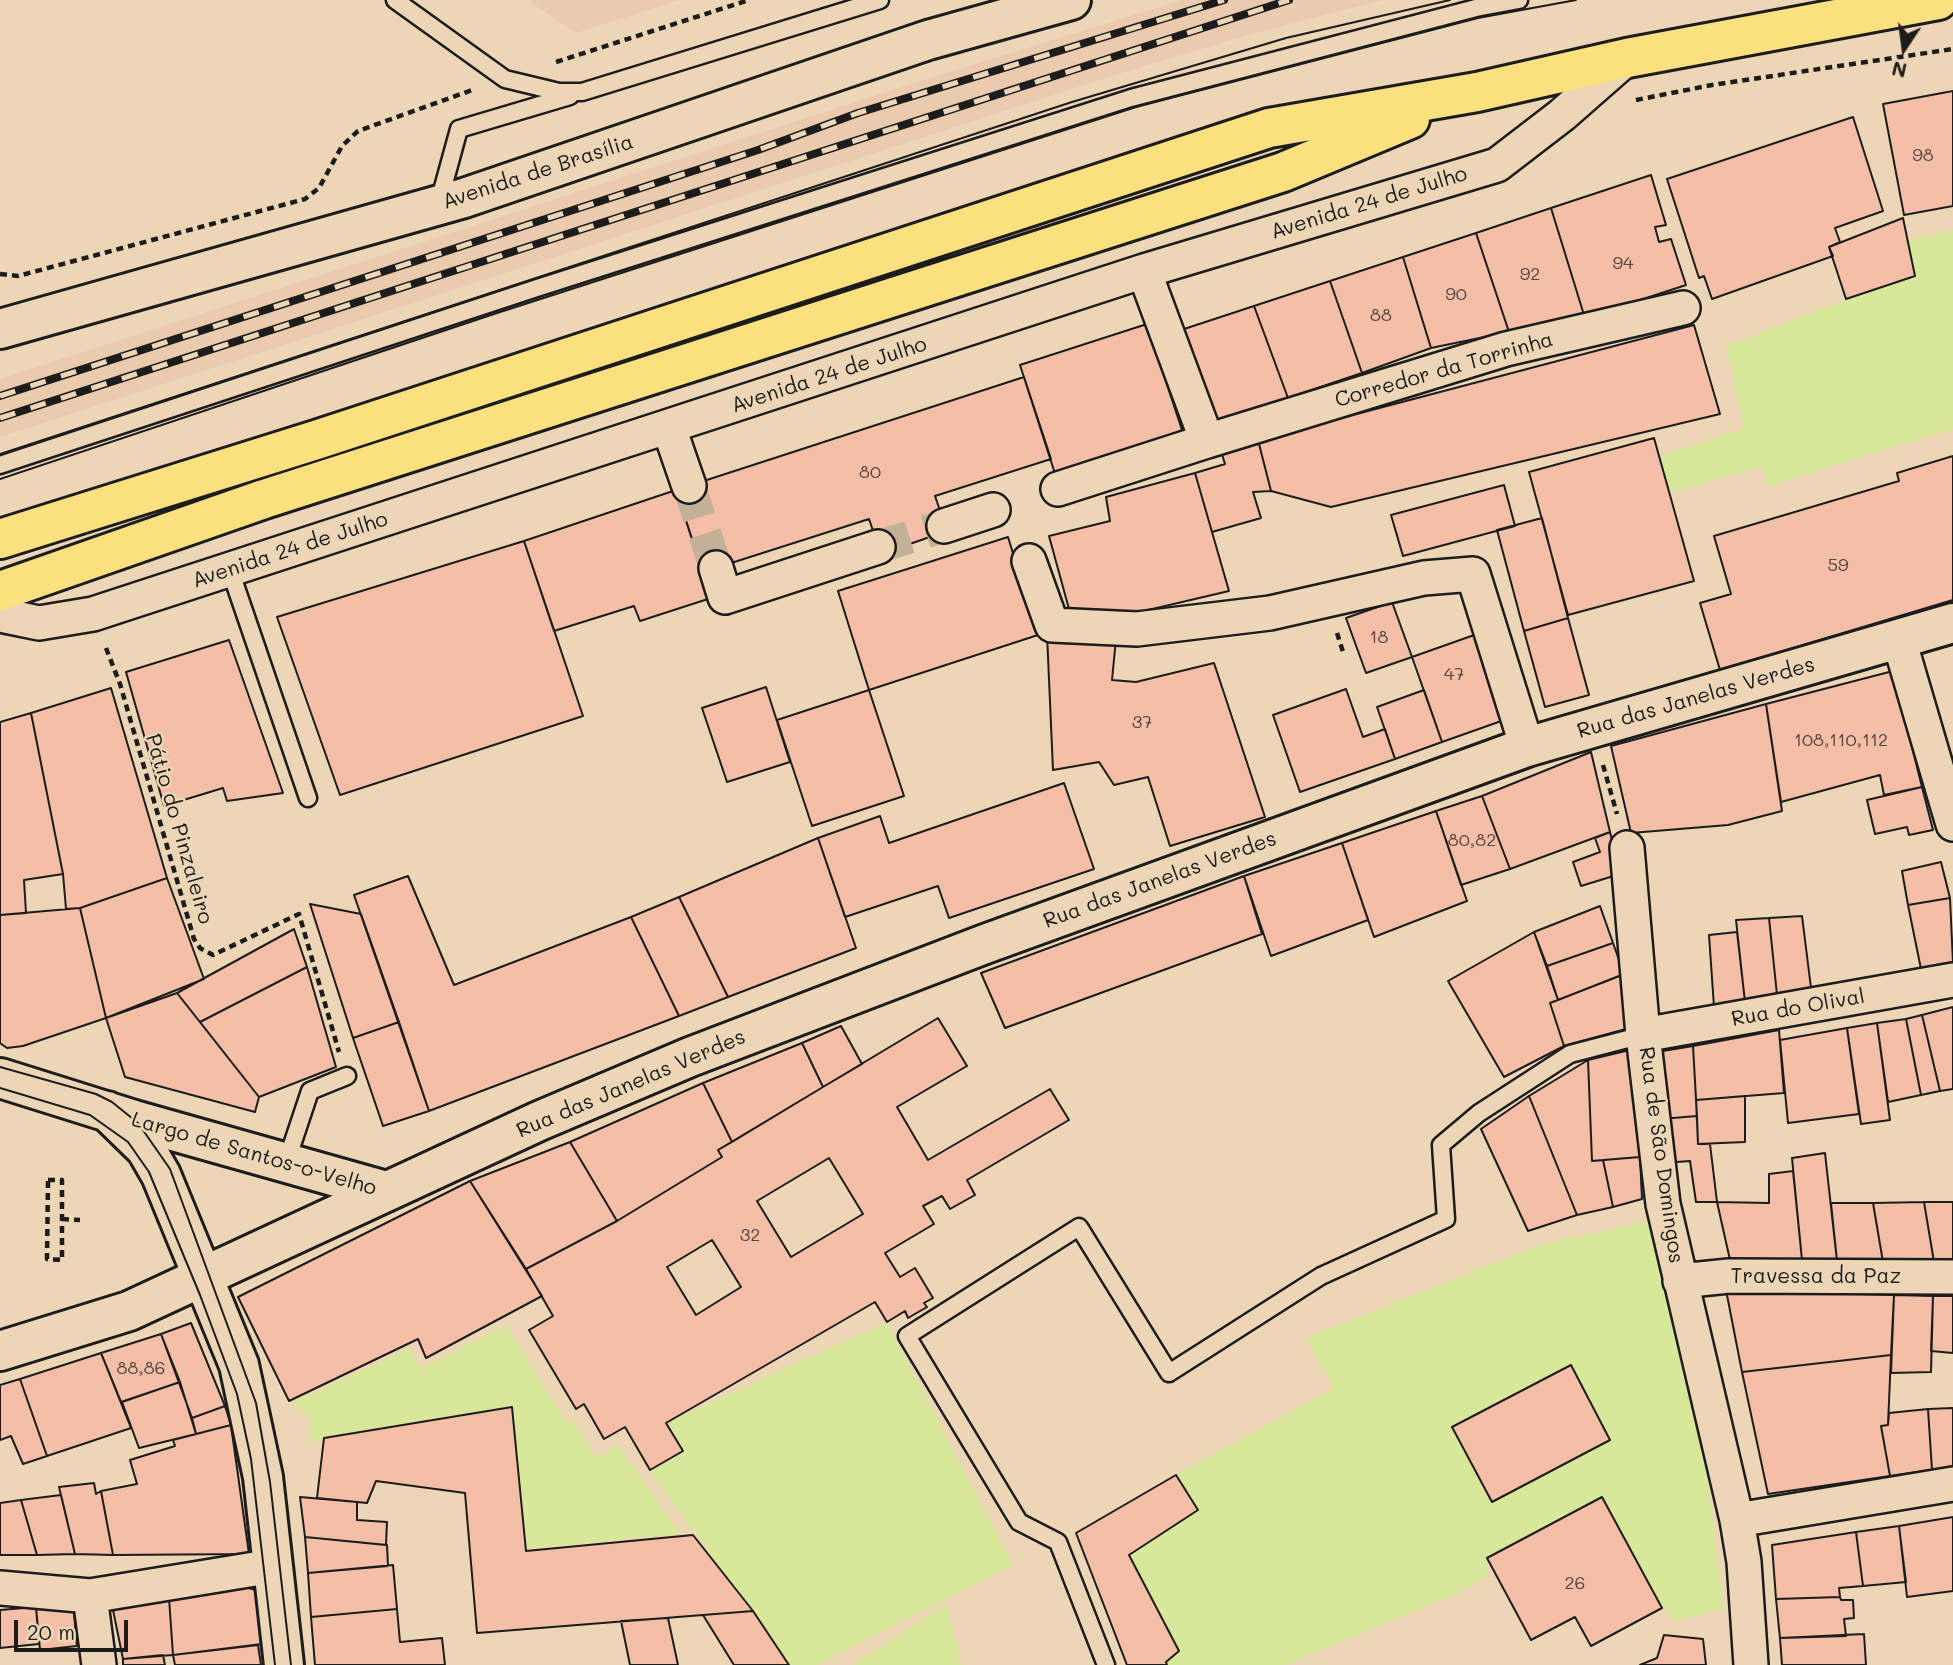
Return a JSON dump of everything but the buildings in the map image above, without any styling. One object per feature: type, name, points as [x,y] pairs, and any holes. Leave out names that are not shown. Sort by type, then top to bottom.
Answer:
[{"type":"main road","points":[[0,539],[329,436],[1269,128],[1477,92],[1627,58],[1938,0]]},
{"type":"main road","points":[[0,591],[264,499],[1283,172],[1477,92]]},
{"type":"street","name":"Avenida de Brasília","points":[[0,329],[439,206],[928,40],[1071,0]]},
{"type":"street","name":"Avenida 24 de Julho","points":[[0,615],[39,623],[93,614],[1144,271],[1497,165],[1562,115],[1627,58]]},
{"type":"street","points":[[1144,271],[1207,441]]},
{"type":"street","name":"Corredor da Torrinha","points":[[1058,489],[1506,349],[1683,308]]},
{"type":"street","points":[[669,428],[689,485]]},
{"type":"street","points":[[944,526],[993,510]]},
{"type":"street","points":[[716,568],[726,597],[878,547]]},
{"type":"street","points":[[1029,561],[1052,625],[1137,629],[1270,612],[1424,578],[1473,574],[1527,747]]},
{"type":"street","name":"Rua das Janelas Verdes","points":[[386,1191],[539,1121],[702,1052],[985,944],[1527,747],[1953,623]]},
{"type":"street","points":[[1899,640],[1953,824]]},
{"type":"street","name":"Rua de São Domingos","points":[[1627,848],[1643,1035],[1663,1204],[1737,1520],[1744,1562],[1751,1665]]},
{"type":"street","name":"Rua do Olival","points":[[1643,1035],[1953,981]]},
{"type":"street","points":[[0,1078],[107,1111]]},
{"type":"street","name":"Largo de Santos-o-Velho","points":[[107,1111],[386,1191]]},
{"type":"street","name":"Largo de Santos-o-Velho","points":[[107,1111],[146,1149],[161,1175],[202,1278],[386,1191]]},
{"type":"street","name":"Travessa da Paz","points":[[1680,1281],[1729,1276],[1953,1277]]},
{"type":"street","points":[[0,1351],[129,1311],[202,1278],[239,1365],[251,1414],[263,1477],[284,1665]]},
{"type":"street","points":[[1737,1520],[1953,1484]]},
{"type":"street","points":[[0,1588],[90,1596],[273,1566]]},
{"type":"street","points":[[90,1596],[99,1665]]},
{"type":"lane","points":[[395,0],[505,79],[559,92],[582,92]]},
{"type":"lane","points":[[439,206],[460,128],[880,0]]},
{"type":"lane","points":[[0,465],[537,288],[1131,98],[1476,8],[1519,0]]},
{"type":"lane","points":[[230,570],[308,798]]},
{"type":"lane","points":[[1106,1665],[1058,1542],[1019,1522],[907,1336],[1079,1227],[1169,1373],[1321,1276],[1446,1219],[1441,1145],[1479,1113],[1570,1054],[1643,1035]]},
{"type":"lane","points":[[286,1163],[310,1091],[346,1076]]},
{"type":"path","points":[[551,64],[749,0]]},
{"type":"path","points":[[0,274],[18,275],[305,199],[319,188],[342,146],[358,131],[434,104]]},
{"type":"path","name":"Pátio do Pinzaleiro","points":[[93,614],[120,684],[194,939],[206,953],[220,953],[299,914],[346,1076]]},
{"type":"path","points":[[1592,728],[1627,848]]},
{"type":"path","points":[[48,1180],[62,1180],[62,1220],[62,1260],[47,1259],[44,1219],[48,1180]]},
{"type":"path","points":[[62,1220],[80,1220]]},
{"type":"shaded area","points":[[528,0],[679,0],[576,33]]},
{"type":"shaded area","points":[[1182,0],[1383,0],[1255,33],[1118,74],[0,437],[0,379],[911,84]]},
{"type":"green space","points":[[1953,230],[1953,429],[1767,486],[1763,467],[1669,492],[1659,457],[1744,428],[1726,346],[1846,299],[1907,240]]},
{"type":"green space","points":[[1650,1221],[1698,1403],[1724,1608],[1675,1621],[1662,1608],[1602,1497],[1488,1558],[1487,1577],[1454,1595],[1285,1665],[1167,1665],[1166,1662],[1179,1651],[1129,1555],[1198,1510],[1176,1475],[1334,1388],[1306,1338],[1543,1244]]},
{"type":"green space","points":[[887,1322],[1013,1565],[817,1665],[789,1665],[650,1470],[682,1451],[666,1423]]},
{"type":"green space","points":[[506,1325],[568,1424],[574,1420],[597,1458],[618,1446],[681,1534],[527,1549],[512,1406],[324,1437],[311,1445],[311,1419],[292,1403],[409,1348],[421,1369]]},
{"type":"green space","points":[[946,1604],[962,1665],[853,1665]]},
{"type":"tunnel","points":[[689,486],[716,568]]},
{"type":"tunnel","points":[[878,547],[944,526]]},
{"type":"tram line","points":[[0,454],[1072,102],[1286,38],[1450,0]]},
{"type":"tram line","points":[[0,479],[491,315],[1136,107],[1478,18],[1576,0]]},
{"type":"tram line","points":[[0,1067],[96,1094],[112,1102],[138,1123],[170,1169],[256,1403],[270,1482],[291,1665]]},
{"type":"tram line","points":[[0,1088],[90,1115],[128,1142],[149,1172],[237,1394],[251,1459],[275,1665]]},
{"type":"railway","points":[[0,396],[758,150],[858,113],[1224,0]]},
{"type":"railway","points":[[0,418],[1289,0]]}]
